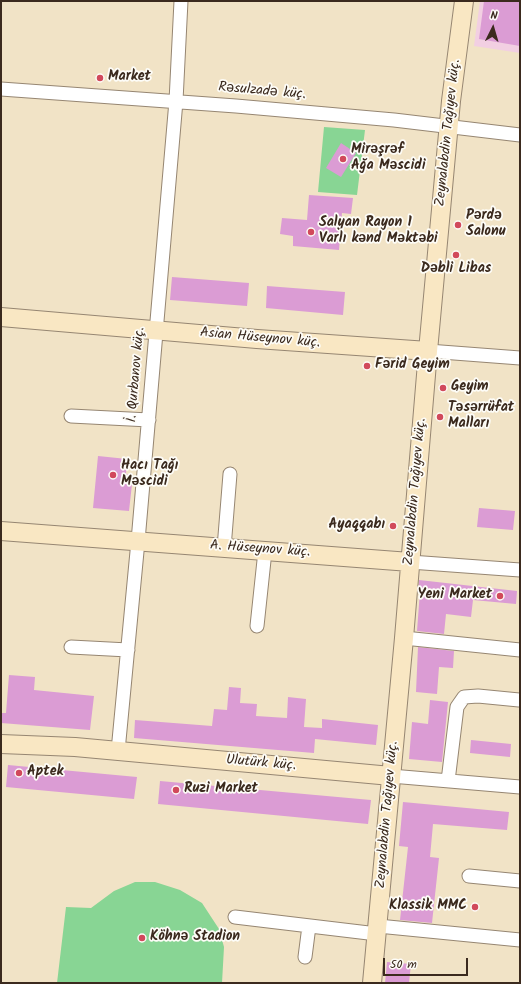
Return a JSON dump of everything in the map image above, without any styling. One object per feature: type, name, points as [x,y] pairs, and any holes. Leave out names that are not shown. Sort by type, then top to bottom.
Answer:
[{"type":"street","name":"İ. Qurbanov küç.","points":[[118,751],[157,330],[176,101],[181,1]]},
{"type":"street","name":"Zeynalabdin Tağıyev küç.","points":[[372,983],[449,126],[464,1]]},
{"type":"street","name":"Rəsulzadə küç.","points":[[1,89],[176,101],[370,118],[520,135]]},
{"type":"street","name":"Asian Hüseynov küç.","points":[[1,317],[520,358]]},
{"type":"street","points":[[71,416],[149,420]]},
{"type":"street","points":[[224,548],[230,474]]},
{"type":"street","name":"A. Hüseynov küç.","points":[[1,531],[520,570]]},
{"type":"street","points":[[257,626],[265,551]]},
{"type":"street","points":[[404,638],[520,650]]},
{"type":"street","points":[[71,647],[128,650]]},
{"type":"street","points":[[448,781],[457,707],[464,698],[478,696],[519,700]]},
{"type":"street","name":"Ulutürk küç.","points":[[1,744],[75,747],[520,787]]},
{"type":"street","points":[[469,876],[520,881]]},
{"type":"street","points":[[235,917],[309,926],[520,940]]},
{"type":"street","points":[[305,957],[309,926]]},
{"type":"shaded area","points":[[480,1],[520,1],[520,53],[474,46]]},
{"type":"green space","points":[[324,127],[365,130],[357,195],[318,192]]},
{"type":"green space","name":"Köhnə Stadion","points":[[135,882],[155,882],[180,890],[202,903],[219,929],[224,947],[222,983],[57,983],[66,907],[91,908],[114,891]]},
{"type":"building","points":[[484,1],[520,1],[520,46],[479,39]]},
{"type":"building","points":[[341,143],[356,153],[341,177],[326,168]]},
{"type":"building","points":[[309,195],[353,198],[351,214],[342,213],[339,250],[293,246],[293,236],[280,234],[282,218],[307,220]]},
{"type":"building","points":[[172,277],[249,283],[247,306],[170,300]]},
{"type":"building","points":[[267,286],[345,292],[343,315],[266,308]]},
{"type":"building","points":[[98,456],[127,459],[126,474],[133,475],[129,511],[93,508]]},
{"type":"building","points":[[479,508],[515,511],[513,530],[477,527]]},
{"type":"building","points":[[419,580],[517,591],[516,604],[473,600],[471,617],[446,614],[444,634],[417,631],[420,591],[418,591]]},
{"type":"building","points":[[418,647],[454,651],[453,668],[439,667],[437,694],[416,692]]},
{"type":"building","points":[[9,675],[35,677],[34,690],[94,696],[90,730],[1,723],[1,713],[6,713]]},
{"type":"building","points":[[229,687],[241,688],[240,703],[257,704],[256,716],[287,718],[288,697],[306,699],[304,727],[322,728],[322,719],[378,725],[376,745],[315,739],[314,753],[134,738],[135,720],[212,726],[214,709],[227,710]]},
{"type":"building","points":[[430,700],[448,702],[442,762],[409,759],[412,722],[428,724]]},
{"type":"building","points":[[471,740],[511,744],[510,757],[470,753]]},
{"type":"building","points":[[8,765],[137,777],[134,799],[6,787]]},
{"type":"building","points":[[160,781],[371,800],[368,824],[158,804]]},
{"type":"building","points":[[403,802],[509,812],[507,830],[433,824],[430,857],[439,858],[432,923],[400,920],[408,847],[399,846]]},
{"type":"building","points":[[387,962],[411,964],[409,983],[385,983]]},
{"type":"place","name":"Market","points":[[100,78]]},
{"type":"place","name":"Mirəşrəf Ağa Məscidi","points":[[343,159]]},
{"type":"place","name":"Pərdə Salonu","points":[[458,225]]},
{"type":"place","name":"Salyan Rayon 1 Varlı kənd Məktəbi","points":[[311,232]]},
{"type":"place","name":"Dəbli Libas","points":[[456,255]]},
{"type":"place","name":"Fərid Geyim","points":[[367,366]]},
{"type":"place","name":"Geyim","points":[[443,388]]},
{"type":"place","name":"Təsərrüfat Malları","points":[[440,417]]},
{"type":"place","name":"Hacı Tağı Məscidi","points":[[113,475]]},
{"type":"place","name":"Ayaqqabı","points":[[393,526]]},
{"type":"place","name":"Yeni Market","points":[[500,596]]},
{"type":"place","name":"Aptek","points":[[19,773]]},
{"type":"place","name":"Ruzi Market","points":[[176,790]]},
{"type":"place","name":"Klassik MMC","points":[[475,907]]},
{"type":"place","name":"Köhnə Stadion","points":[[142,938]]}]
